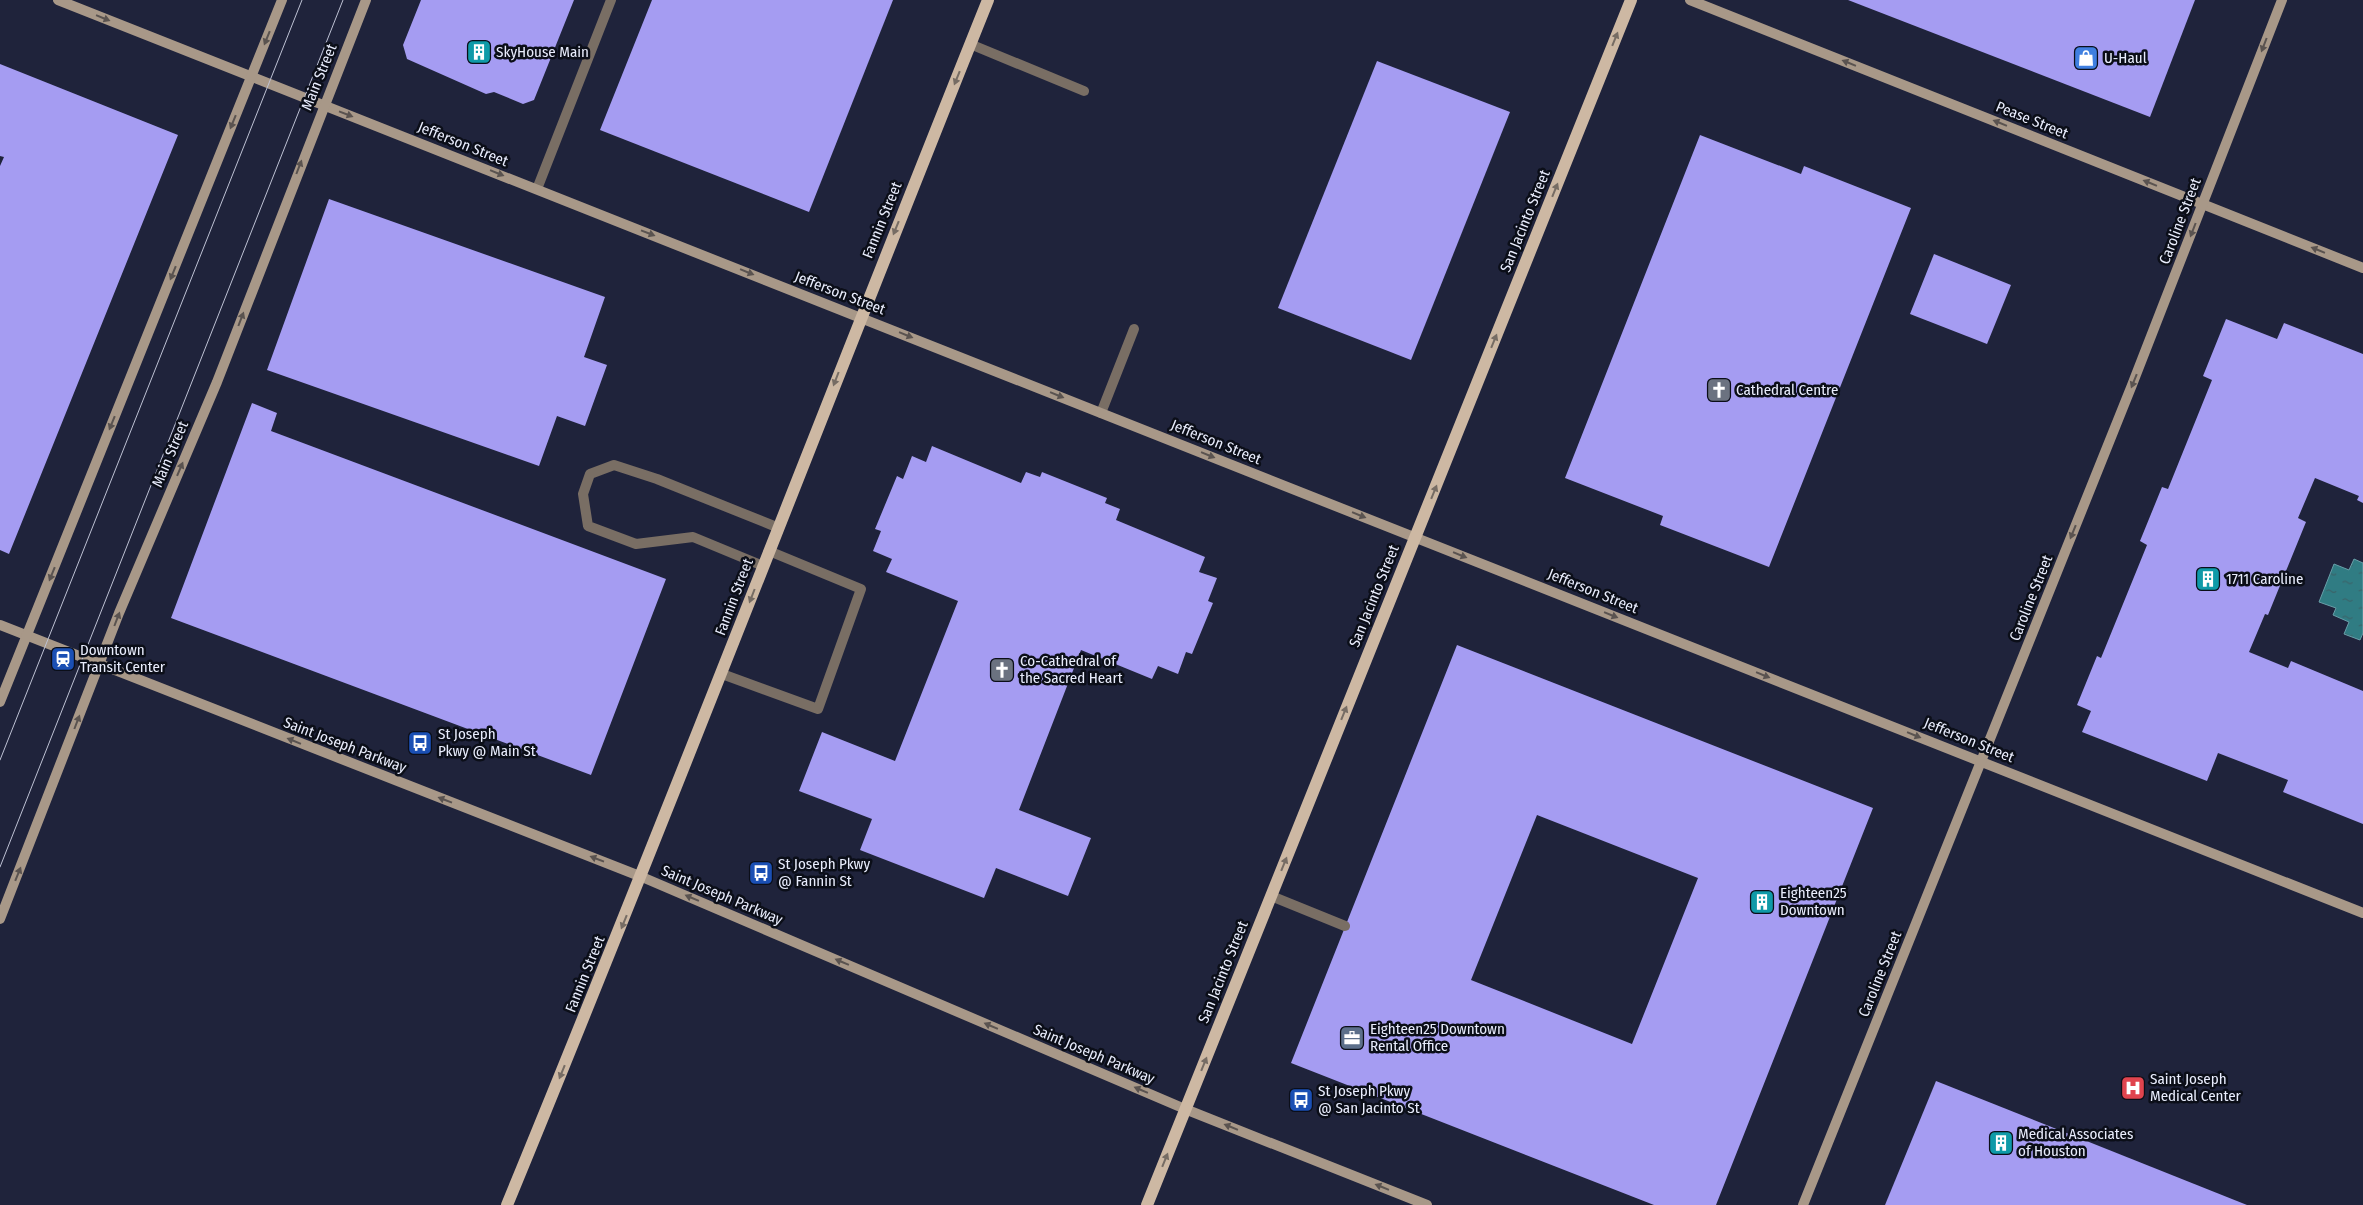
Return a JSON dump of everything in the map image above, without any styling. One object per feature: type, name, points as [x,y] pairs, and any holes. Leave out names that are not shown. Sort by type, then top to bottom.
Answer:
[{"type":"main road","name":"Fannin Street","points":[[507,1205],[642,877],[861,317],[988,0]]},
{"type":"main road","name":"San Jacinto Street","points":[[1147,1205],[1631,0]]},
{"type":"street","name":"Jefferson Street","points":[[58,0],[2363,913]]},
{"type":"street","points":[[0,702],[282,0]]},
{"type":"street","name":"Main Street","points":[[0,919],[100,665],[217,382],[323,105],[366,0]]},
{"type":"street","name":"Pease Street","points":[[1690,0],[2363,268]]},
{"type":"street","name":"Caroline Street","points":[[1803,1205],[1982,762],[2282,0]]},
{"type":"street","name":"Saint Joseph Parkway","points":[[0,625],[642,877],[1185,1109],[1427,1205]]},
{"type":"lane","points":[[537,189],[611,0]]},
{"type":"lane","points":[[970,44],[1084,91]]},
{"type":"lane","points":[[1101,413],[1134,329]]},
{"type":"lane","points":[[763,566],[693,537],[636,544],[588,526],[583,494],[590,474],[614,465],[657,479],[779,528]]},
{"type":"lane","points":[[722,674],[818,709],[861,589],[769,551]]},
{"type":"lane","points":[[1271,896],[1345,926]]},
{"type":"water","points":[[2354,559],[2363,563],[2363,633],[2360,640],[2344,634],[2349,622],[2333,615],[2336,608],[2319,602],[2334,564],[2349,570]]},
{"type":"building","name":"SkyHouse Main","points":[[421,0],[574,0],[534,100],[523,104],[494,92],[486,94],[407,59],[403,45]]},
{"type":"building","points":[[652,0],[893,0],[809,212],[600,130]]},
{"type":"building","name":"U-Haul","points":[[1848,0],[2195,0],[2150,117]]},
{"type":"building","points":[[1377,61],[1510,112],[1411,360],[1278,308]]},
{"type":"building","points":[[0,64],[178,135],[9,554],[0,550],[0,166],[4,157],[0,156]]},
{"type":"building","name":"Cathedral Centre","points":[[1700,135],[1801,174],[1804,166],[1911,208],[1769,567],[1660,525],[1663,516],[1565,478]]},
{"type":"building","points":[[329,199],[605,297],[584,357],[607,365],[585,426],[557,416],[539,466],[267,370]]},
{"type":"building","points":[[1934,254],[2011,285],[1987,344],[1910,314]]},
{"type":"building","name":"1711 Caroline","points":[[2226,319],[2277,339],[2284,323],[2363,354],[2363,503],[2357,500],[2359,496],[2315,478],[2298,518],[2306,522],[2268,615],[2265,614],[2249,652],[2288,668],[2291,661],[2363,691],[2363,824],[2283,792],[2288,780],[2218,753],[2207,781],[2082,732],[2091,711],[2077,705],[2097,656],[2101,658],[2147,545],[2140,541],[2162,487],[2168,489],[2212,380],[2203,376]]},
{"type":"building","points":[[252,403],[277,413],[271,431],[666,579],[591,775],[171,618]]},
{"type":"building","name":"Co-Cathedral of the Sacred Heart","points":[[932,446],[1021,483],[1026,472],[1040,477],[1042,472],[1107,498],[1105,503],[1120,509],[1116,520],[1205,557],[1199,572],[1217,578],[1208,601],[1213,603],[1192,654],[1186,652],[1178,674],[1158,666],[1152,679],[1081,650],[1019,810],[1091,838],[1068,896],[996,868],[984,898],[860,850],[872,819],[799,791],[822,732],[895,761],[958,601],[886,572],[892,559],[873,551],[881,531],[875,529],[897,476],[903,479],[912,456],[926,462]]},
{"type":"building","name":"Eighteen25 Downtown","points":[[1457,645],[1873,808],[1716,1205],[1654,1205],[1291,1063]],"holes":[[[1537,815],[1698,878],[1632,1044],[1471,980]]]},
{"type":"building","name":"Medical Associates of Houston","points":[[1936,1081],[2247,1205],[1885,1205]]},
{"type":"tram line","points":[[0,760],[302,0]]},
{"type":"tram line","points":[[0,867],[343,0]]},
{"type":"place","name":"SkyHouse Main","points":[[479,52]]},
{"type":"place","name":"U-Haul","points":[[2086,58]]},
{"type":"place","name":"Cathedral Centre","points":[[1719,390]]},
{"type":"place","name":"1711 Caroline","points":[[2208,579]]},
{"type":"place","name":"Downtown Transit Center","points":[[63,659]]},
{"type":"place","name":"Co-Cathedral of the Sacred Heart","points":[[1002,670]]},
{"type":"place","name":"St Joseph Pkwy @ Main St","points":[[420,743]]},
{"type":"place","name":"St Joseph Pkwy @ Fannin St","points":[[761,873]]},
{"type":"place","name":"Eighteen25 Downtown","points":[[1762,902]]},
{"type":"place","name":"Eighteen25 Downtown Rental Office","points":[[1352,1038]]},
{"type":"place","name":"Saint Joseph Medical Center","points":[[2133,1088]]},
{"type":"place","name":"St Joseph Pkwy @ San Jacinto St","points":[[1301,1100]]},
{"type":"place","name":"Medical Associates of Houston","points":[[2001,1143]]}]
